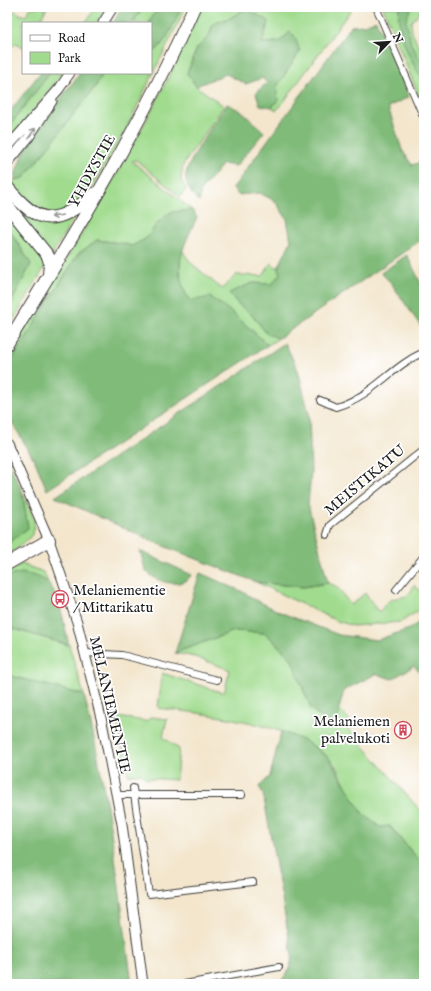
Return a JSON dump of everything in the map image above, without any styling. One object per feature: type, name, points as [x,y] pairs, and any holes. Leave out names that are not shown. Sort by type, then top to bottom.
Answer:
[{"type":"highway","name":"YHDYSTIE","points":[[7,344],[101,188],[157,86],[194,7]]},
{"type":"highway","points":[[7,187],[20,203],[38,216],[48,218],[58,218],[68,214],[101,188]]},
{"type":"highway","points":[[7,205],[48,256],[50,263],[49,276]]},
{"type":"highway","points":[[7,564],[49,540]]},
{"type":"main road","points":[[104,22],[113,7]]},
{"type":"main road","points":[[7,164],[29,138],[69,74]]},
{"type":"main road","points":[[7,148],[59,89]]},
{"type":"main road","name":"MELANIEMENTIE","points":[[7,443],[49,540],[77,622],[85,653],[102,722],[122,824],[143,984]]},
{"type":"street","points":[[376,7],[424,118]]},
{"type":"street","points":[[320,400],[336,407],[351,403],[370,391],[406,362],[424,352]]},
{"type":"street","name":"MEISTIKATU","points":[[327,535],[330,525],[424,449]]},
{"type":"street","points":[[396,590],[424,556]]},
{"type":"street","points":[[85,653],[122,655],[218,680]]},
{"type":"street","points":[[116,794],[134,791],[242,795]]},
{"type":"street","points":[[134,791],[149,894],[253,882]]},
{"type":"street","points":[[185,984],[279,967]]},
{"type":"green space","points":[[7,7],[26,16],[31,7],[47,7],[40,22],[22,22],[22,47],[15,43],[7,53]]},
{"type":"green space","points":[[96,7],[107,7],[98,22],[86,22]]},
{"type":"green space","points":[[122,7],[143,7],[134,22],[114,22]]},
{"type":"green space","points":[[143,7],[158,7],[150,22],[134,22]]},
{"type":"green space","points":[[158,7],[181,7],[165,40],[152,52],[152,22],[150,22]]},
{"type":"green space","points":[[181,7],[186,7],[124,133],[7,331],[7,311],[31,264],[7,226],[7,186],[15,180],[24,178],[96,86],[102,74],[152,74],[152,52],[161,46],[173,26]]},
{"type":"green space","points":[[201,7],[353,7],[280,107],[276,110],[272,107],[278,100],[276,88],[300,51],[290,32],[279,42],[262,43],[245,8],[232,17],[213,24],[209,36],[197,48],[187,73],[196,86],[224,106],[183,165],[181,180],[186,189],[180,197],[136,160],[132,161],[192,210],[171,212],[158,222],[147,238],[132,246],[97,240],[78,254],[7,368],[7,357],[85,229],[135,142],[180,53]]},
{"type":"green space","points":[[383,7],[424,7],[411,22],[412,33],[424,56],[424,109]]},
{"type":"green space","points":[[399,7],[411,7],[406,20],[411,44],[424,64],[424,82],[405,46],[400,26]]},
{"type":"green space","points":[[245,8],[269,21],[262,43],[279,42],[290,32],[294,35],[300,51],[276,88],[278,100],[272,107],[260,105],[256,93],[267,83],[262,78],[246,84],[226,74],[196,86],[187,73],[197,48],[209,36],[213,24],[232,17]]},
{"type":"green space","points":[[376,20],[409,97],[388,107],[402,150],[412,165],[424,161],[424,238],[279,338],[267,334],[253,316],[237,303],[229,293],[252,283],[272,284],[280,274],[278,268],[291,241],[287,219],[275,201],[260,193],[238,195],[233,188],[351,26],[364,25]]},
{"type":"green space","points":[[39,74],[49,74],[7,129],[7,115]]},
{"type":"green space","points":[[49,74],[62,74],[7,144],[7,129]]},
{"type":"green space","points":[[79,74],[102,74],[96,86],[24,178],[15,180],[22,156],[52,110]]},
{"type":"green space","points":[[227,104],[243,112],[264,132],[236,166],[223,164],[201,190],[199,202],[186,182],[188,167]]},
{"type":"green space","points":[[192,210],[197,217],[183,248],[180,268],[184,289],[190,301],[210,297],[229,310],[268,345],[47,490],[35,461],[7,414],[7,368],[78,254],[97,240],[132,246],[147,238],[158,222],[171,212]]},
{"type":"green space","points":[[7,226],[31,264],[7,311]]},
{"type":"green space","points":[[182,250],[191,263],[222,289],[236,275],[263,276],[271,263],[278,268],[280,274],[272,284],[252,283],[237,303],[253,316],[267,334],[279,338],[268,345],[245,324],[190,301],[181,286],[180,255]]},
{"type":"green space","points":[[407,255],[424,290],[424,331],[391,283],[381,273]]},
{"type":"green space","points":[[285,343],[298,370],[309,414],[311,473],[308,504],[328,583],[303,587],[256,582],[166,547],[55,497]]},
{"type":"green space","points":[[7,459],[22,491],[28,528],[7,544]]},
{"type":"green space","points":[[22,491],[32,513],[34,528],[32,534],[27,540],[7,555],[7,544],[28,528]]},
{"type":"green space","points":[[140,551],[192,575],[186,581],[180,583],[169,583],[157,579],[145,569]]},
{"type":"green space","points":[[22,564],[43,572],[49,584],[34,576],[24,574],[7,576],[7,572]]},
{"type":"green space","points":[[22,573],[42,579],[52,588],[59,603],[69,645],[7,627],[7,576]]},
{"type":"green space","points":[[200,573],[243,592],[282,613],[339,635],[377,640],[409,629],[424,619],[424,677],[414,666],[392,679],[376,674],[344,690],[339,709],[338,725],[322,719],[311,709],[291,658],[265,633],[234,631],[175,653]]},
{"type":"green space","points":[[256,582],[303,587],[328,583],[336,586],[351,605],[365,593],[379,612],[389,601],[395,598],[407,596],[414,585],[424,594],[424,607],[401,622],[353,626],[337,621]]},
{"type":"green space","points":[[7,627],[69,645],[84,695],[7,675]]},
{"type":"green space","points":[[234,631],[265,633],[291,658],[311,709],[322,719],[337,725],[339,709],[350,720],[345,725],[420,810],[424,807],[424,866],[390,826],[380,828],[363,815],[354,802],[334,764],[329,758],[313,746],[294,736],[272,728],[248,722],[200,713],[158,708],[162,673],[224,693],[230,670],[195,657],[175,653]]},
{"type":"green space","points":[[7,675],[84,695],[100,767],[106,803],[132,984],[7,984]]},
{"type":"green space","points":[[117,717],[146,721],[152,717],[167,719],[163,737],[179,749],[176,780],[146,778],[141,773],[128,775]]},
{"type":"green space","points":[[281,732],[304,740],[329,758],[363,814],[380,827],[389,826],[424,866],[424,984],[267,984],[281,981],[290,969],[292,955],[263,793],[259,787],[270,776]]},
{"type":"place","name":"Melaniementie / Mittarikatu","points":[[60,599]]},
{"type":"place","name":"Melaniemen palvelukoti","points":[[403,730]]}]
